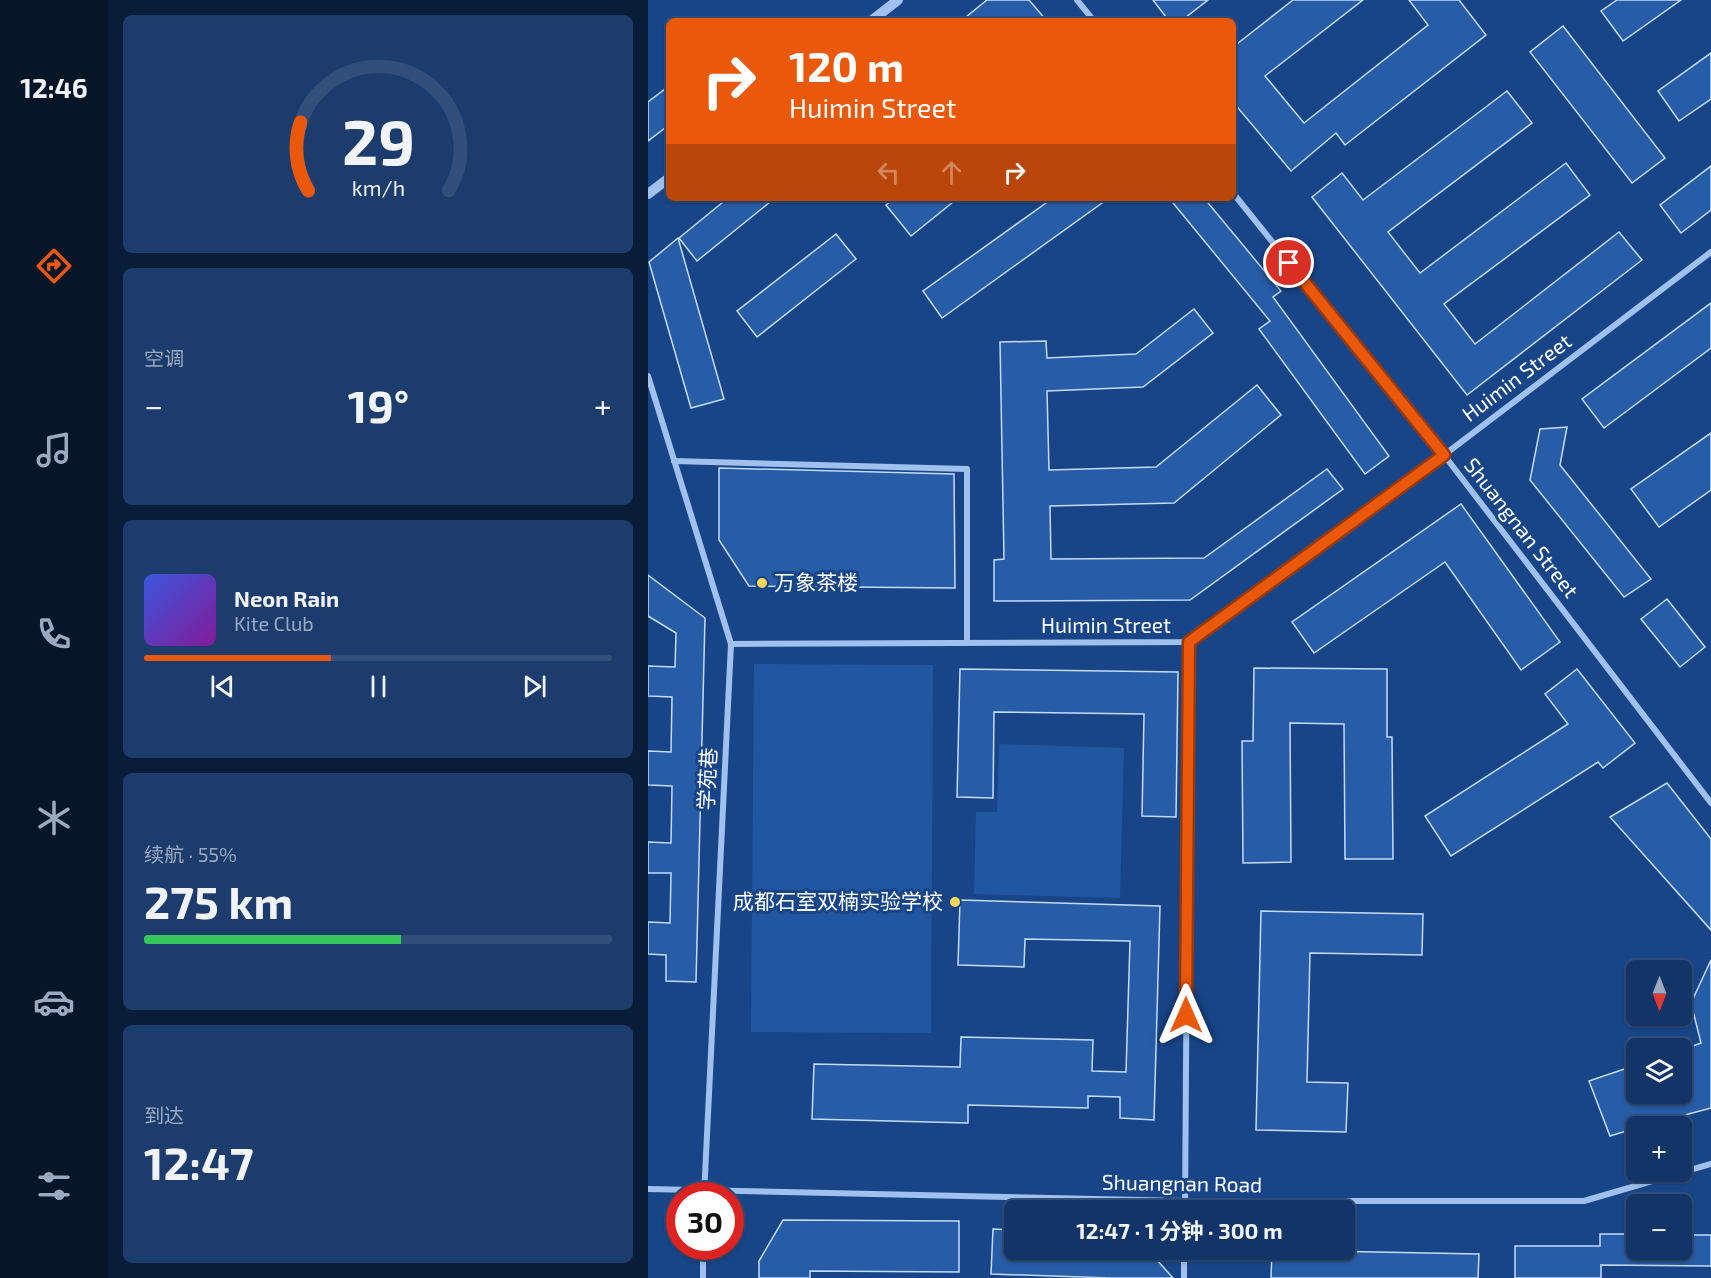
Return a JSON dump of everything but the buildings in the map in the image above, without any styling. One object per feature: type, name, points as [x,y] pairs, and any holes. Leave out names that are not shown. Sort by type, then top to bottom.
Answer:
[{"type":"street","points":[[875,18],[898,0]]},
{"type":"street","points":[[1077,0],[1092,18]]},
{"type":"street","points":[[648,194],[666,180]]},
{"type":"street","name":"Shuangnan Street","points":[[1236,197],[1444,455],[1711,803]]},
{"type":"street","name":"Huimin Street","points":[[731,644],[1189,642],[1444,455],[1711,252]]},
{"type":"street","name":"学苑巷","points":[[648,376],[731,644],[705,1182]]},
{"type":"street","points":[[674,461],[968,469],[967,643]]},
{"type":"street","points":[[1185,1200],[1189,642]]},
{"type":"street","name":"Shuangnan Road","points":[[1355,1201],[1584,1201],[1711,1164]]},
{"type":"street","name":"Shuangnan Road","points":[[648,1189],[666,1190]]},
{"type":"street","name":"Shuangnan Road","points":[[744,1194],[1125,1200]]},
{"type":"street","points":[[703,1260],[703,1278]]},
{"type":"street","points":[[1184,1260],[1184,1278]]},
{"type":"shaded area","points":[[754,664],[933,665],[931,1033],[751,1032]]},
{"type":"shaded area","points":[[999,744],[1124,748],[1120,898],[974,894],[976,812],[997,812]]},
{"type":"place","name":"万象茶楼","points":[[762,583]]},
{"type":"place","name":"成都石室双楠实验学校","points":[[955,902]]},
{"type":"route","points":[[1186,1015],[1189,642],[1444,455],[1289,263]]}]
